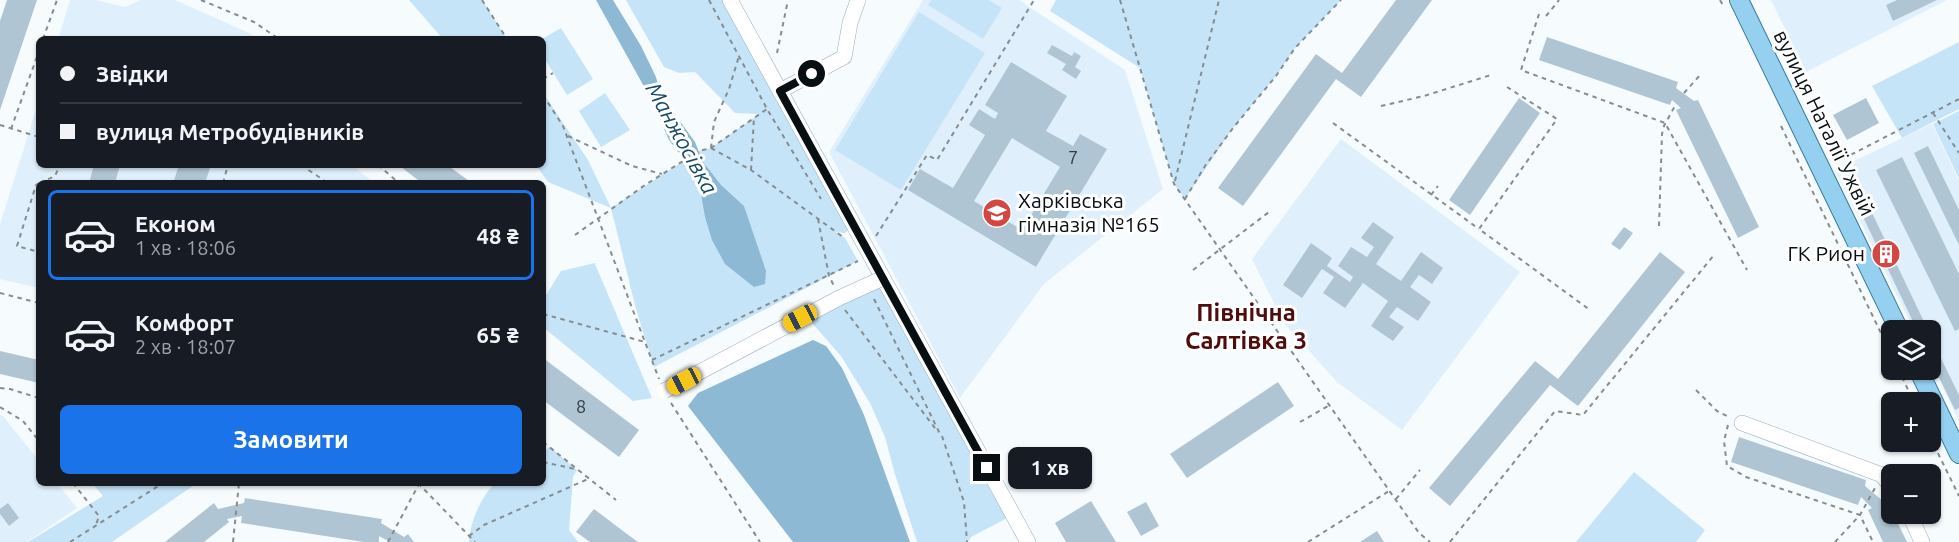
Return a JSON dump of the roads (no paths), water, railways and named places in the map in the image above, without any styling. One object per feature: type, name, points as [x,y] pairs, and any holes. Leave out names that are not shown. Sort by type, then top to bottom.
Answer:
[{"type":"main road","name":"вулиця Наталії Ужвій","points":[[1732,5],[1821,170],[1894,320]]},
{"type":"main road","points":[[1923,380],[1959,454]]},
{"type":"street","points":[[730,0],[1028,542]]},
{"type":"street","points":[[780,91],[844,57],[850,23],[858,0]]},
{"type":"street","points":[[664,391],[839,297],[883,278]]},
{"type":"street","points":[[1736,420],[1881,475]]},
{"type":"street","points":[[1914,524],[1922,542]]},
{"type":"water","name":"Манжосівка","points":[[596,0],[613,0],[641,46],[656,77],[661,95],[695,142],[703,162],[721,185],[744,206],[766,271],[765,284],[754,287],[725,264],[712,240],[705,217],[698,177],[669,140],[652,101]]},
{"type":"water","points":[[813,340],[826,346],[842,368],[864,415],[910,542],[793,542],[688,406],[698,393]]},
{"type":"place","name":"Харківська гімназія №165","points":[[997,213]]},
{"type":"place","name":"ГК Рион","points":[[1886,254]]},
{"type":"district","name":"Північна Салтівка 3","points":[[1246,327]]}]
